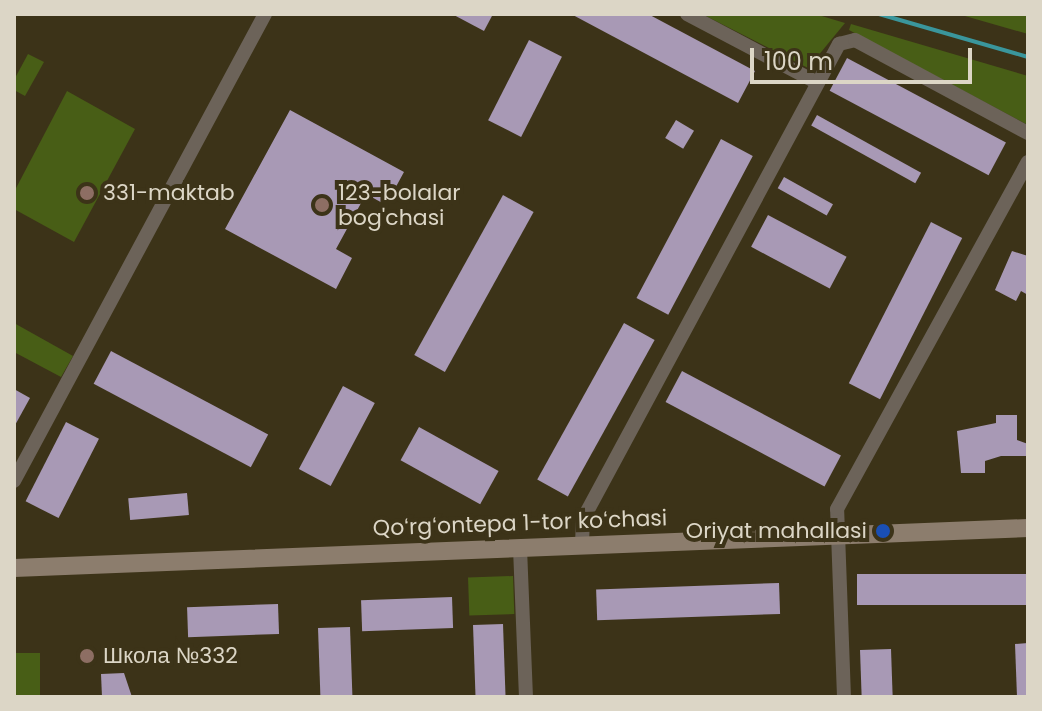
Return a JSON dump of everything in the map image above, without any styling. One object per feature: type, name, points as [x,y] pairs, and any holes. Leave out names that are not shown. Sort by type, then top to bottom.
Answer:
[{"type":"street","points":[[14,481],[265,14]]},
{"type":"street","points":[[687,14],[816,82]]},
{"type":"street","points":[[582,545],[583,519],[839,44],[855,40],[1028,133]]},
{"type":"street","points":[[844,697],[834,533],[837,509],[1028,162]]},
{"type":"street","name":"Qoʻrgʻontepa 1-tor koʻchasi","points":[[14,568],[834,533],[1028,528]]},
{"type":"street","points":[[520,548],[526,697]]},
{"type":"green space","points":[[702,14],[815,14],[845,23],[808,68]]},
{"type":"green space","points":[[958,14],[1028,14],[1028,34]]},
{"type":"green space","points":[[851,24],[1028,76],[1028,125],[849,30]]},
{"type":"green space","points":[[28,54],[44,62],[25,96],[14,90],[14,80]]},
{"type":"green space","points":[[67,91],[135,129],[74,242],[14,209],[14,192]]},
{"type":"green space","points":[[14,323],[73,356],[61,377],[14,352]]},
{"type":"green space","points":[[513,576],[514,614],[469,616],[468,578]]},
{"type":"green space","points":[[14,653],[40,653],[40,697],[14,697]]},
{"type":"building","points":[[452,14],[493,14],[484,31]]},
{"type":"building","points":[[571,14],[648,14],[755,71],[738,103]]},
{"type":"building","points":[[529,40],[562,57],[521,137],[488,120]]},
{"type":"building","points":[[847,58],[1006,143],[989,175],[830,91]]},
{"type":"building","points":[[290,110],[404,172],[386,205],[366,194],[336,249],[352,258],[336,289],[225,229]]},
{"type":"building","points":[[817,115],[921,173],[915,183],[811,125]]},
{"type":"building","points":[[676,120],[694,131],[683,149],[665,138]]},
{"type":"building","points":[[721,139],[753,156],[668,315],[636,298]]},
{"type":"building","points":[[784,177],[833,204],[827,216],[778,188]]},
{"type":"building","points":[[503,195],[534,212],[445,372],[414,355]]},
{"type":"building","points":[[768,215],[847,257],[830,289],[751,247]]},
{"type":"building","points":[[931,222],[962,238],[880,399],[849,383]]},
{"type":"building","points":[[1012,251],[1028,256],[1028,295],[1021,291],[1016,301],[995,290]]},
{"type":"building","points":[[624,323],[655,340],[568,497],[537,480]]},
{"type":"building","points":[[111,351],[268,435],[251,467],[94,384]]},
{"type":"building","points":[[682,371],[841,456],[824,486],[666,402]]},
{"type":"building","points":[[343,386],[375,403],[331,486],[299,469]]},
{"type":"building","points":[[14,389],[30,398],[14,427]]},
{"type":"building","points":[[996,415],[1017,415],[1017,440],[1028,444],[1028,456],[1001,456],[985,461],[985,473],[961,473],[957,431],[996,423]]},
{"type":"building","points":[[66,422],[99,439],[59,518],[26,501]]},
{"type":"building","points":[[419,427],[499,471],[480,504],[401,460]]},
{"type":"building","points":[[187,493],[189,515],[130,520],[128,498]]},
{"type":"building","points":[[857,574],[1028,574],[1028,605],[857,605]]},
{"type":"building","points":[[779,583],[780,614],[597,620],[596,589]]},
{"type":"building","points":[[452,597],[453,628],[362,631],[361,600]]},
{"type":"building","points":[[278,604],[279,634],[188,637],[187,607]]},
{"type":"building","points":[[503,624],[506,697],[476,697],[473,625]]},
{"type":"building","points":[[350,627],[352,697],[320,697],[318,628]]},
{"type":"building","points":[[1028,643],[1028,697],[1017,697],[1015,644]]},
{"type":"building","points":[[891,649],[893,697],[862,697],[860,650]]},
{"type":"building","points":[[124,673],[132,697],[102,697],[101,674]]},
{"type":"waterway","points":[[879,14],[1028,57]]},
{"type":"place","name":"331-maktab","points":[[87,193]]},
{"type":"place","name":"123-bolalar bog'chasi","points":[[322,205]]},
{"type":"place","name":"Oriyat mahallasi","points":[[883,531]]},
{"type":"place","name":"Школа №332","points":[[87,656]]}]
